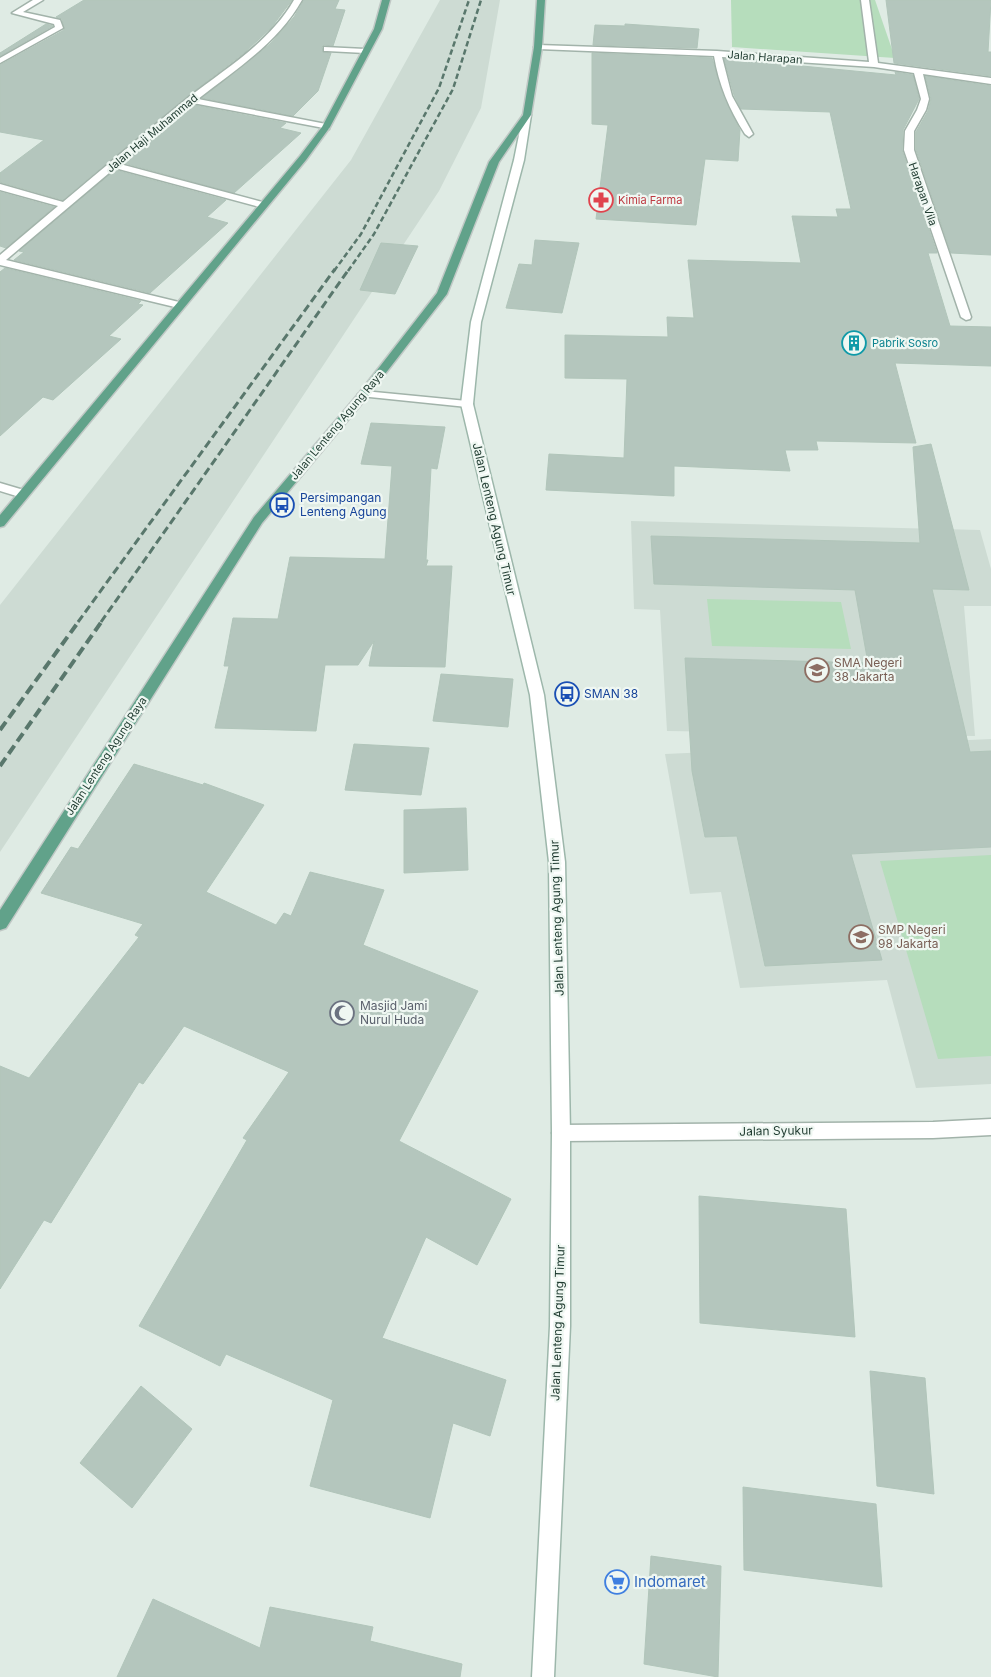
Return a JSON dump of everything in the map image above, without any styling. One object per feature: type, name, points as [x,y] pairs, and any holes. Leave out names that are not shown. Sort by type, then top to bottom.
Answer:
[{"type":"main road","points":[[0,523],[179,305],[264,205],[326,127],[378,29],[386,0]]},
{"type":"main road","name":"Jalan Lenteng Agung Raya","points":[[0,923],[258,520],[364,394],[442,294],[494,162],[527,115],[538,47],[541,0]]},
{"type":"street","points":[[0,61],[59,28],[57,22],[16,13],[40,0]]},
{"type":"street","name":"Jalan Haji Muhammad","points":[[0,261],[191,100],[263,43],[294,10],[298,0]]},
{"type":"street","points":[[865,0],[874,65]]},
{"type":"street","name":"Jalan Harapan","points":[[538,47],[717,54],[874,65],[991,81]]},
{"type":"street","points":[[327,49],[366,51]]},
{"type":"street","points":[[717,54],[725,91],[737,117],[749,134]]},
{"type":"street","name":"Harapan Vila","points":[[918,72],[925,101],[910,126],[907,138],[908,150],[966,317]]},
{"type":"street","points":[[191,100],[326,127]]},
{"type":"street","name":"Jalan Lenteng Agung Timur","points":[[527,115],[519,160],[476,322],[467,404],[537,695],[557,862],[561,1133],[560,1326],[543,1677]]},
{"type":"street","points":[[114,165],[264,205]]},
{"type":"street","points":[[0,186],[65,205]]},
{"type":"street","points":[[0,261],[179,305]]},
{"type":"street","points":[[364,394],[467,404]]},
{"type":"street","points":[[0,487],[23,494]]},
{"type":"street","name":"Jalan Syukur","points":[[561,1133],[933,1130],[991,1127]]},
{"type":"shaded area","points":[[440,0],[500,0],[481,108],[439,191],[0,852],[0,605],[351,160]]},
{"type":"shaded area","name":"SMA Negeri 38 Jakarta","points":[[631,521],[980,530],[991,569],[991,606],[964,606],[975,736],[667,731],[660,610],[634,609]]},
{"type":"shaded area","name":"SMP Negeri 98 Jakarta","points":[[991,739],[991,1084],[916,1088],[887,980],[740,988],[721,892],[690,894],[665,754]]},
{"type":"green space","points":[[731,0],[875,0],[895,58],[732,47]]},
{"type":"green space","points":[[707,599],[841,602],[851,649],[712,646]]},
{"type":"green space","points":[[991,855],[991,1056],[938,1059],[880,861]]},
{"type":"building","points":[[84,0],[292,0],[271,28],[245,52],[188,96],[63,200],[0,182],[0,173],[44,140],[0,132],[0,65],[64,30],[62,19],[56,17]]},
{"type":"building","points":[[304,0],[339,0],[335,9],[345,10],[333,46],[324,45],[322,47],[323,52],[331,53],[318,91],[293,116],[202,98],[270,44],[294,17]]},
{"type":"building","points":[[886,0],[991,0],[988,52],[991,52],[991,76],[894,63]]},
{"type":"building","points":[[46,24],[53,26],[0,56],[0,53]]},
{"type":"building","points":[[625,24],[699,29],[697,48],[593,45],[595,25],[625,26]]},
{"type":"building","points":[[592,53],[712,58],[724,97],[740,130],[738,161],[705,159],[696,225],[596,219],[608,125],[592,124]]},
{"type":"building","points":[[724,59],[802,64],[802,66],[896,75],[895,72],[913,75],[919,99],[903,130],[902,150],[937,253],[928,253],[950,326],[991,327],[991,366],[895,363],[916,443],[816,441],[818,450],[785,450],[790,471],[674,466],[674,496],[546,490],[549,454],[624,458],[627,379],[565,378],[565,335],[668,337],[667,317],[694,318],[688,260],[801,263],[792,216],[838,217],[836,209],[851,209],[830,112],[741,109],[734,95]]},
{"type":"building","points":[[925,76],[991,86],[991,255],[951,253],[916,150],[916,132],[928,111],[931,99]]},
{"type":"building","points":[[194,105],[286,123],[280,128],[301,133],[234,193],[124,163]]},
{"type":"building","points":[[115,170],[226,200],[207,217],[228,223],[150,293],[14,260],[24,252],[19,251]]},
{"type":"building","points":[[0,192],[54,207],[6,248],[0,246]]},
{"type":"building","points":[[535,240],[579,243],[562,313],[506,308],[519,264],[532,265]]},
{"type":"building","points":[[381,243],[418,246],[395,294],[360,290]]},
{"type":"building","points":[[5,268],[141,301],[138,304],[143,305],[109,336],[121,339],[53,400],[43,397],[0,436],[0,272]]},
{"type":"building","points":[[371,423],[445,427],[437,469],[431,468],[426,560],[428,560],[426,566],[452,566],[445,667],[369,666],[374,641],[358,665],[325,665],[316,731],[215,728],[229,666],[224,666],[233,618],[278,619],[290,557],[385,559],[392,466],[361,464]]},
{"type":"building","points":[[931,444],[969,590],[932,589],[970,752],[991,751],[991,847],[851,854],[882,960],[765,966],[737,836],[705,837],[692,771],[685,658],[868,663],[855,590],[654,584],[651,536],[920,543],[913,447]]},
{"type":"building","points":[[441,674],[513,679],[508,727],[433,721]]},
{"type":"building","points":[[354,744],[429,748],[421,795],[345,790]]},
{"type":"building","points":[[134,764],[203,785],[204,783],[264,805],[206,892],[276,925],[284,913],[291,916],[310,872],[384,890],[363,945],[478,991],[399,1141],[511,1199],[477,1265],[426,1237],[382,1338],[506,1380],[490,1436],[453,1423],[430,1518],[310,1486],[333,1400],[226,1354],[220,1366],[139,1326],[247,1140],[243,1138],[289,1072],[184,1026],[143,1084],[139,1082],[51,1223],[44,1220],[0,1289],[0,1066],[29,1078],[139,937],[135,935],[143,924],[41,893],[71,847],[78,849]]},
{"type":"building","points":[[466,808],[468,870],[404,873],[404,810]]},
{"type":"building","points":[[699,1196],[846,1209],[855,1337],[700,1323]]},
{"type":"building","points":[[870,1371],[925,1378],[934,1494],[877,1486]]},
{"type":"building","points":[[141,1386],[192,1429],[132,1508],[80,1463]]},
{"type":"building","points":[[743,1487],[876,1504],[882,1587],[744,1570]]},
{"type":"building","points":[[651,1556],[721,1566],[718,1677],[644,1664]]},
{"type":"building","points":[[153,1599],[260,1648],[270,1607],[373,1627],[370,1641],[462,1664],[460,1677],[117,1677]]},
{"type":"railway","points":[[334,271],[361,234],[439,88],[469,0]]},
{"type":"railway","points":[[348,271],[374,234],[453,89],[481,0]]},
{"type":"railway","points":[[78,622],[335,269]]},
{"type":"railway","points":[[101,622],[349,269]]},
{"type":"railway","points":[[0,730],[79,621]]},
{"type":"railway","points":[[0,766],[102,621]]},
{"type":"place","name":"Kimia Farma","points":[[601,200]]},
{"type":"place","name":"Pabrik Sosro","points":[[854,343]]},
{"type":"place","name":"Persimpangan Lenteng Agung","points":[[282,505]]},
{"type":"place","name":"SMA Negeri 38 Jakarta","points":[[817,670]]},
{"type":"place","name":"SMAN 38","points":[[567,694]]},
{"type":"place","name":"SMP Negeri 98 Jakarta","points":[[861,937]]},
{"type":"place","name":"Masjid Jami Nurul Huda","points":[[342,1013]]},
{"type":"place","name":"Indomaret","points":[[617,1582]]}]
